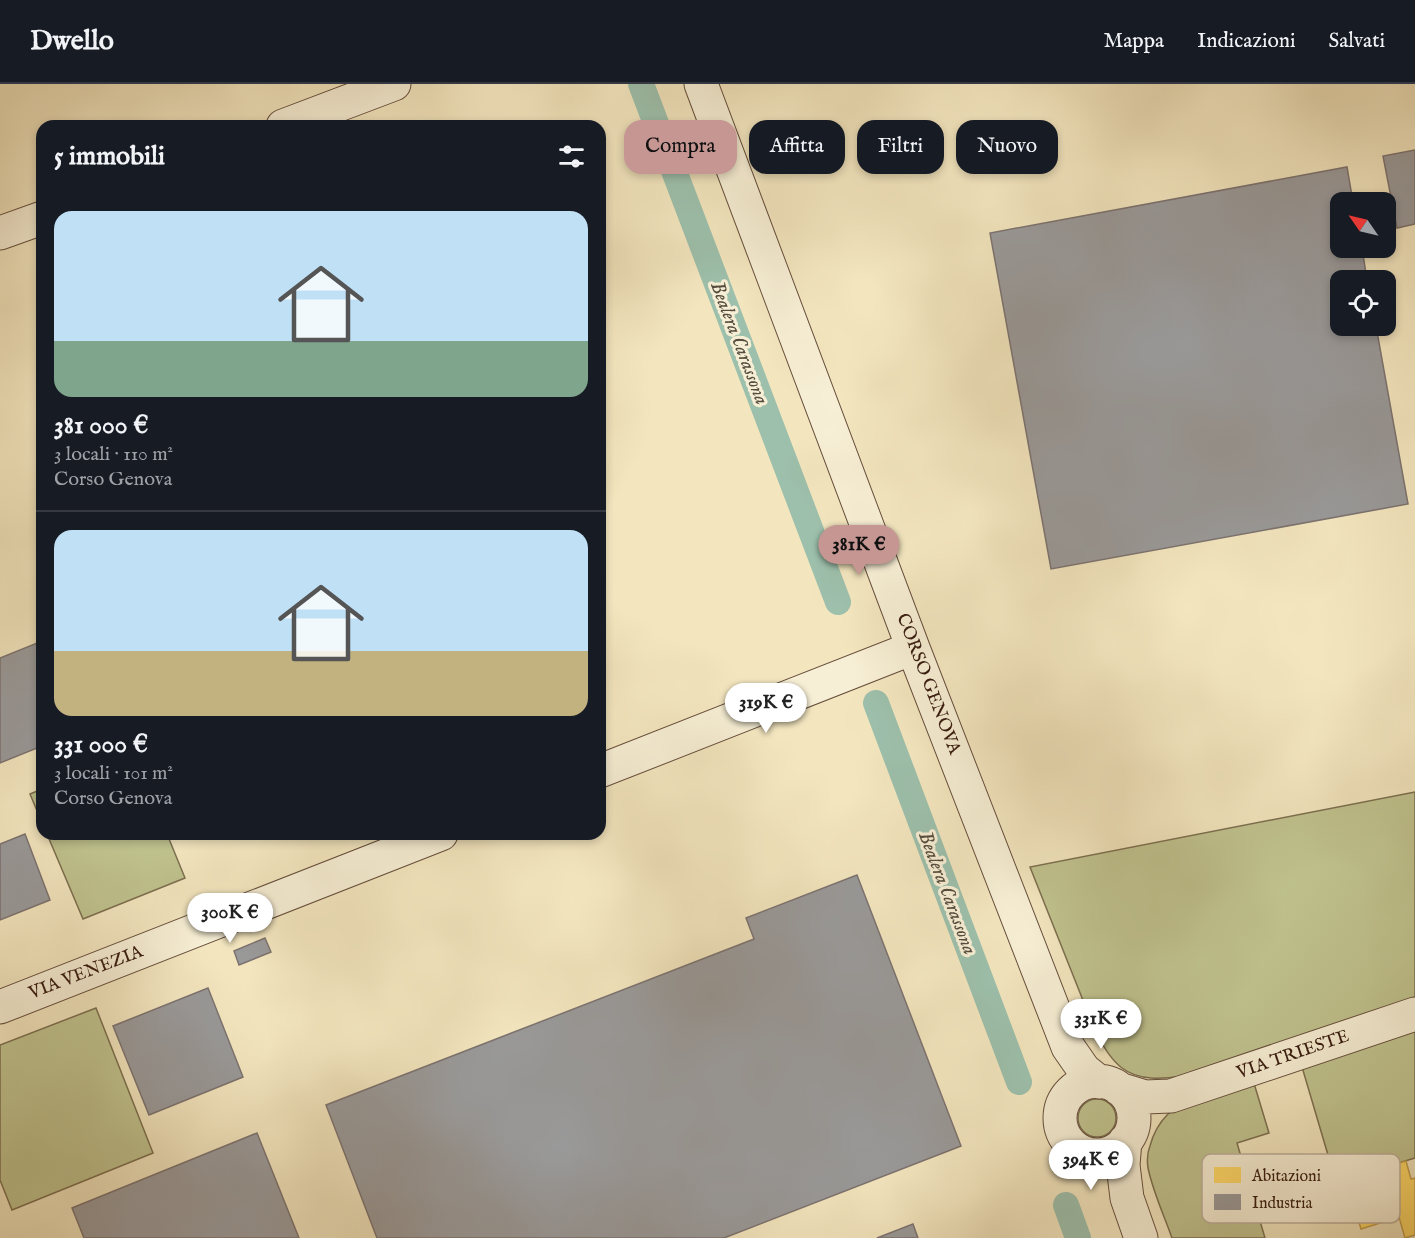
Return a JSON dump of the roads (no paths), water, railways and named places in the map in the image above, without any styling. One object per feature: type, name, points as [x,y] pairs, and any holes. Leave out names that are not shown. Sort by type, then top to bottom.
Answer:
[{"type":"street","points":[[299,120],[394,84]]},
{"type":"street","name":"CORSO GENOVA","points":[[701,84],[913,648],[1068,1047],[1084,1070],[1127,1098],[1132,1110],[1133,1117],[1123,1165],[1127,1198],[1142,1238]]},
{"type":"street","points":[[0,234],[36,220]]},
{"type":"street","points":[[606,769],[913,648]]},
{"type":"street","name":"VIA VENEZIA","points":[[0,1007],[426,840]]},
{"type":"street","name":"VIA TRIESTE","points":[[1128,1136],[1140,1119],[1171,1096],[1415,1014]]},
{"type":"street","name":"CORSO GENOVA","points":[[1068,1047],[1070,1074],[1068,1096],[1062,1107],[1060,1119],[1061,1130],[1074,1148],[1086,1154],[1108,1172],[1127,1198]]},
{"type":"street","points":[[1068,1096],[1077,1087],[1089,1082],[1109,1085]]},
{"type":"street","name":"VIA TRIESTE","points":[[1109,1085],[1145,1097],[1171,1096]]},
{"type":"street","points":[[1086,1154],[1104,1155],[1116,1150],[1128,1136]]},
{"type":"waterway","name":"Bealera Carassona","points":[[641,84],[838,602]]},
{"type":"waterway","name":"Bealera Carassona","points":[[876,703],[1019,1082]]},
{"type":"waterway","name":"Bealera Carassona","points":[[1066,1205],[1078,1238]]}]
